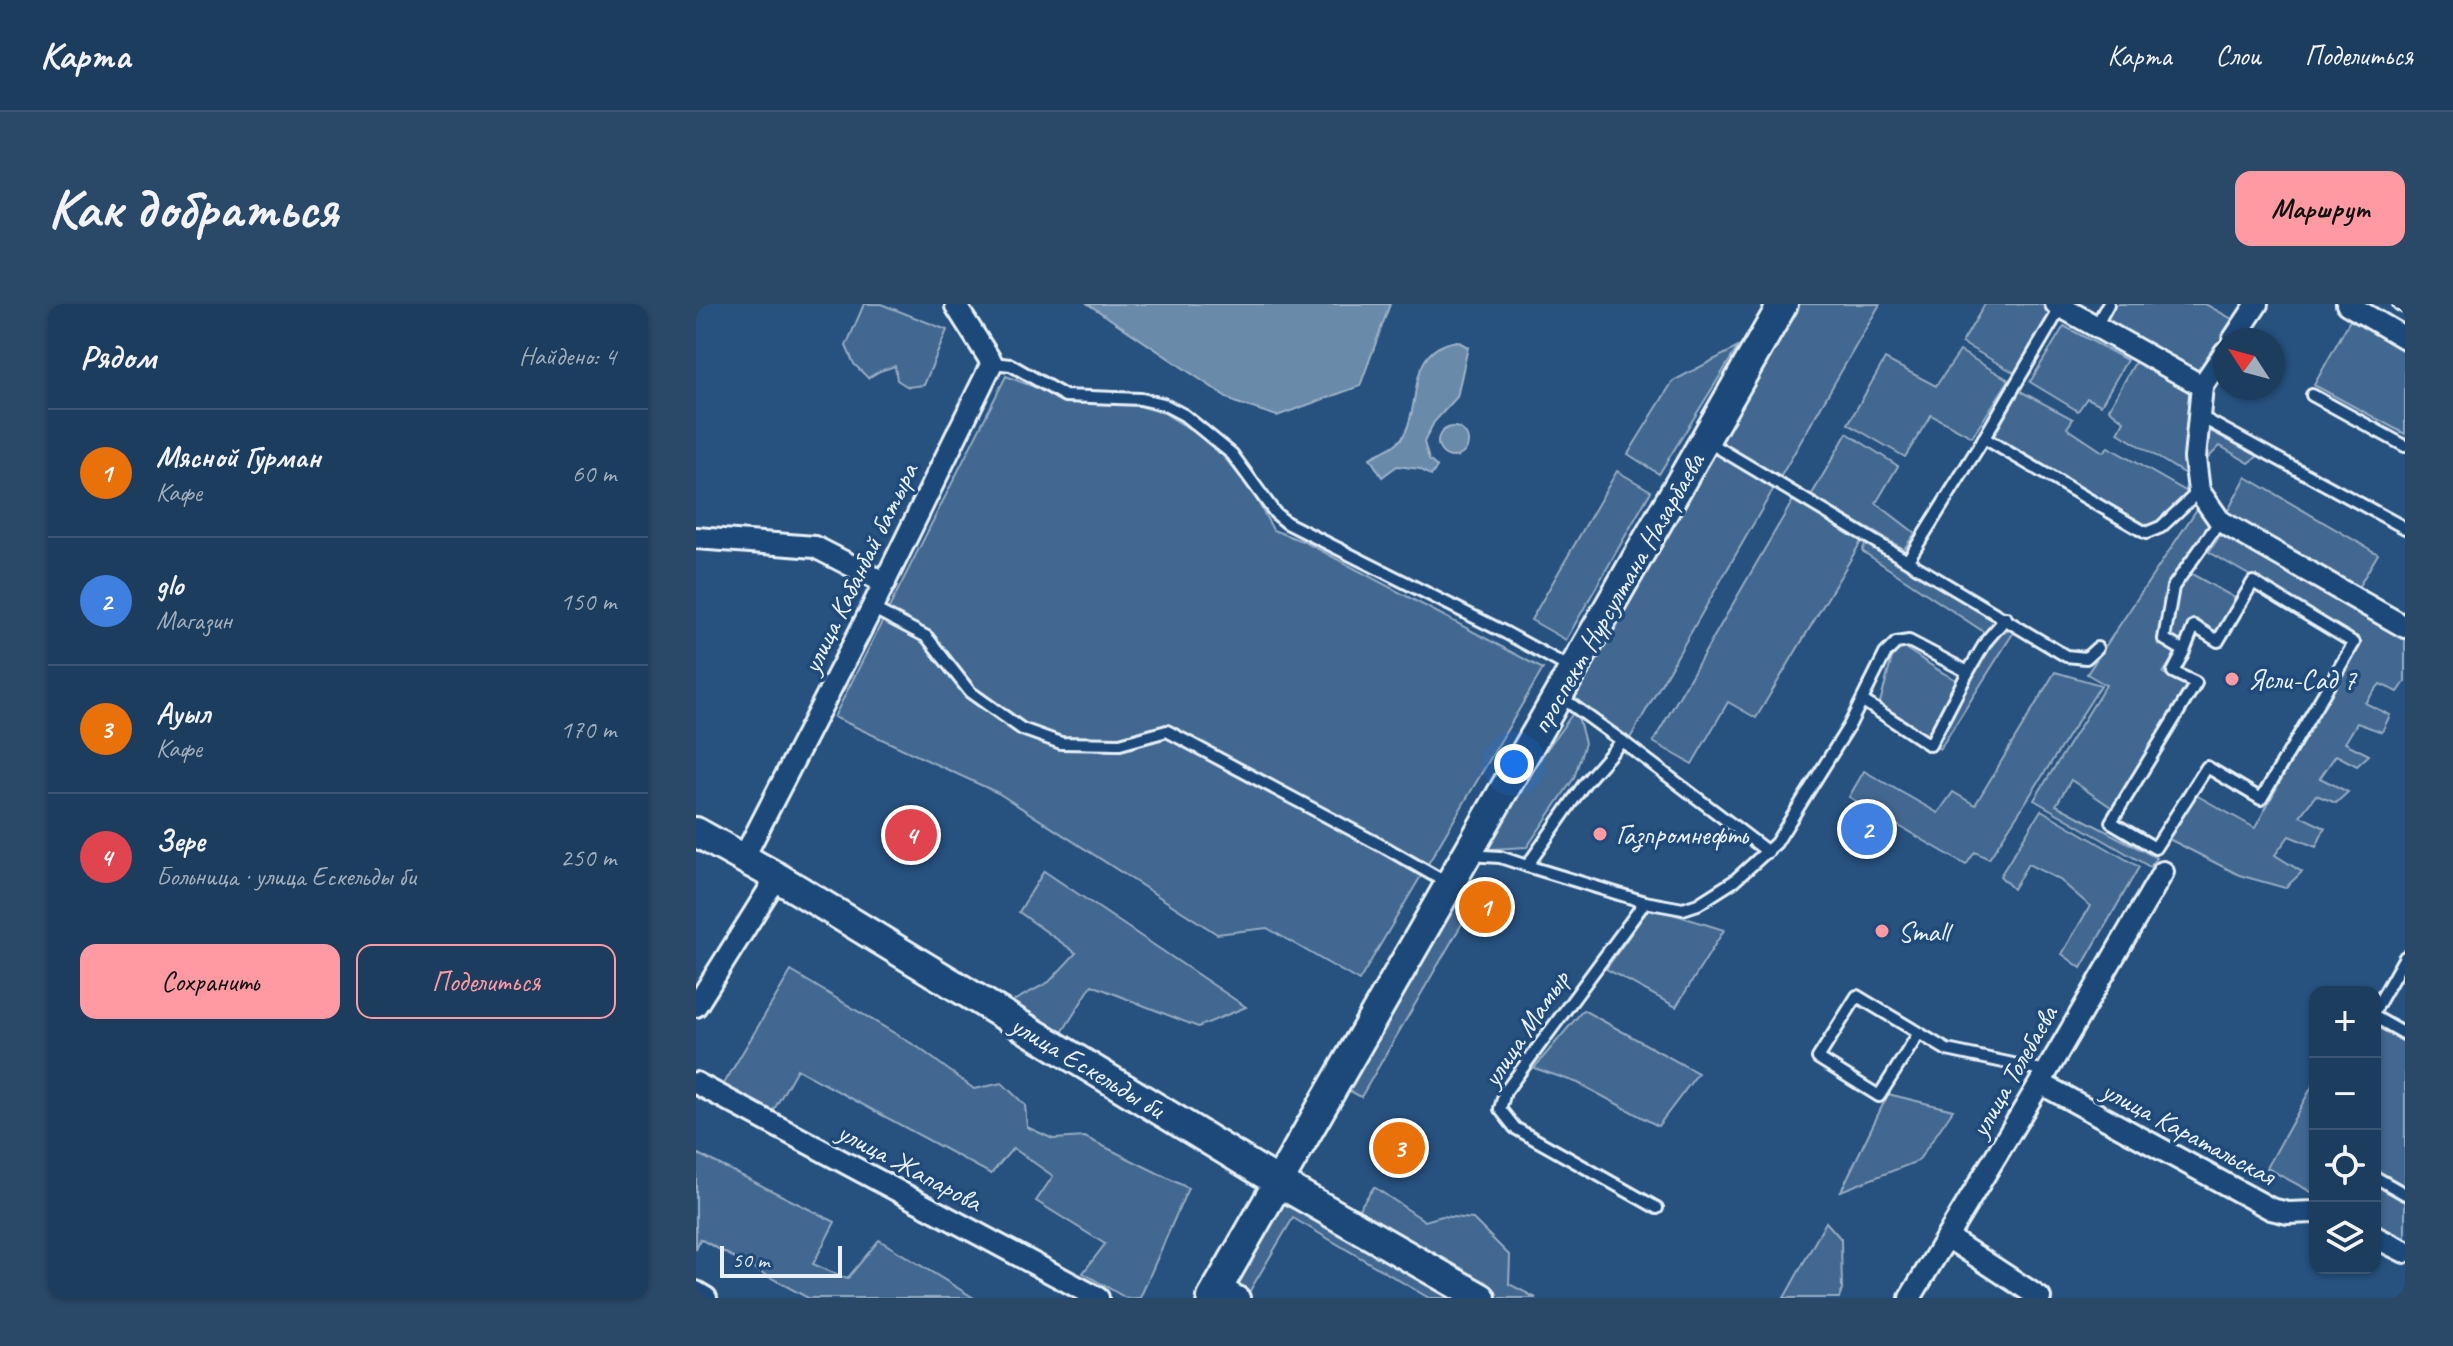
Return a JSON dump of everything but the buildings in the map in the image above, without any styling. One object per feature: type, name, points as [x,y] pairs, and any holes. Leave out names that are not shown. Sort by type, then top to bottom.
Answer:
[{"type":"main road","name":"проспект Нурсултана Назарбаева","points":[[1223,1294],[1278,1182],[1783,304]]},
{"type":"main road","name":"улица Ескельды би","points":[[696,832],[744,857],[1278,1182],[1481,1298]]},
{"type":"street","points":[[2241,328],[2257,304]]},
{"type":"street","points":[[2347,304],[2405,338]]},
{"type":"street","points":[[2058,305],[2202,386]]},
{"type":"street","points":[[956,306],[992,363]]},
{"type":"street","name":"улица Кабанбай батыра","points":[[744,857],[885,583],[992,363]]},
{"type":"street","points":[[2213,370],[2202,386],[2195,458],[2199,491],[2220,521],[2405,627]]},
{"type":"street","points":[[696,538],[815,547],[885,583]]},
{"type":"street","name":"улица Толебаева","points":[[1910,1298],[2163,872]]},
{"type":"street","points":[[696,1006],[777,877]]},
{"type":"street","name":"улица Каратальская","points":[[2043,1077],[2271,1209],[2288,1213],[2309,1212]]},
{"type":"street","name":"улица Жапарова","points":[[696,1083],[1098,1298]]},
{"type":"street","points":[[1947,1237],[2040,1298]]},
{"type":"street","points":[[2381,1240],[2405,1252]]},
{"type":"street","points":[[696,1292],[706,1298]]},
{"type":"lane","points":[[2095,328],[2108,304]]},
{"type":"lane","points":[[2399,304],[2405,307]]},
{"type":"lane","points":[[1908,560],[1984,438],[2058,305]]},
{"type":"lane","points":[[992,363],[1011,365],[1065,396],[1141,399],[1163,404],[1184,415],[1232,454],[1275,513],[1287,523],[1573,669]]},
{"type":"lane","points":[[2312,395],[2405,446]]},
{"type":"lane","points":[[2199,416],[2405,528]]},
{"type":"lane","points":[[1984,438],[2146,533],[2161,527],[2199,491]]},
{"type":"lane","points":[[1705,440],[2066,656],[2086,658],[2097,648]]},
{"type":"lane","points":[[2184,651],[2164,639],[2173,587],[2220,521]]},
{"type":"lane","points":[[2253,582],[2354,643],[2261,799],[2207,767],[2155,848],[2111,822],[2196,683],[2173,672],[2184,651],[2194,626],[2218,641],[2253,582]]},
{"type":"lane","points":[[872,608],[927,637],[970,692],[1022,729],[1061,743],[1120,744],[1167,731],[1449,884]]},
{"type":"lane","points":[[1863,701],[1930,745],[1987,640],[2006,618]]},
{"type":"lane","points":[[1466,855],[1500,857],[1645,902],[1683,909],[1698,904],[1734,881],[1768,852],[1863,701],[1885,654],[1896,643],[1909,641],[1968,672]]},
{"type":"lane","points":[[1558,696],[1768,852]]},
{"type":"lane","points":[[1527,866],[1585,783],[1622,741]]},
{"type":"lane","name":"улица Мамыр","points":[[1645,902],[1505,1092],[1500,1109],[1515,1128],[1657,1208]]},
{"type":"lane","points":[[2381,999],[2405,957]]},
{"type":"lane","points":[[1919,1033],[1879,1096],[1818,1058],[1857,996],[1919,1033],[1947,1050],[2043,1077]]},
{"type":"lane","points":[[2381,1020],[2405,1034]]},
{"type":"lane","points":[[2381,1180],[2405,1194]]},
{"type":"shaded area","points":[[864,304],[881,304],[947,330],[924,385],[908,387],[897,380],[895,366],[868,378],[854,364],[846,346]]},
{"type":"shaded area","points":[[1088,304],[1390,304],[1360,386],[1277,416],[1234,402]]},
{"type":"shaded area","points":[[1783,304],[1880,304],[1629,740],[1558,696]]},
{"type":"shaded area","points":[[1985,304],[2039,304],[2051,310],[2015,373],[1962,343]]},
{"type":"shaded area","points":[[2115,304],[2205,304],[2232,319],[2227,328],[2213,328],[2213,354],[2200,378],[2103,325]]},
{"type":"shaded area","points":[[2350,320],[2405,350],[2405,434],[2314,385]]},
{"type":"shaded area","points":[[2064,326],[2127,360],[2101,405],[2087,398],[2078,411],[2030,382]]},
{"type":"shaded area","points":[[1457,341],[1468,347],[1457,397],[1434,422],[1424,442],[1429,460],[1437,467],[1431,476],[1420,469],[1397,466],[1382,477],[1370,458],[1394,445],[1405,433],[1418,378],[1430,354],[1441,346]]},
{"type":"shaded area","points":[[1738,347],[1659,474],[1628,454],[1673,381]]},
{"type":"shaded area","points":[[1960,351],[2009,380],[1972,437],[1931,415],[1905,457],[1848,424],[1885,359],[1936,386]]},
{"type":"shaded area","points":[[2138,357],[2195,388],[2190,477],[2118,433],[2124,421],[2109,409]]},
{"type":"shaded area","points":[[1006,376],[1065,399],[1121,401],[1164,413],[1212,443],[1251,489],[1273,530],[1305,542],[1543,669],[1359,981],[1267,928],[1217,934],[998,793],[834,717]]},
{"type":"shaded area","points":[[2020,391],[2073,419],[2067,428],[2103,452],[2108,447],[2189,493],[2145,531],[1992,439]]},
{"type":"shaded area","points":[[1453,427],[1464,431],[1468,442],[1464,453],[1453,457],[1442,453],[1438,442],[1442,431]]},
{"type":"shaded area","points":[[2203,427],[2258,456],[2249,463],[2220,446],[2202,464]]},
{"type":"shaded area","points":[[1847,433],[1898,466],[1876,503],[1915,533],[1904,549],[1811,496]]},
{"type":"shaded area","points":[[1617,471],[1651,491],[1566,640],[1531,620]]},
{"type":"shaded area","points":[[2246,477],[2378,554],[2356,591],[2225,516]]},
{"type":"shaded area","points":[[1796,495],[1865,535],[1756,718],[1728,702],[1692,764],[1653,742]]},
{"type":"shaded area","points":[[2201,503],[2213,531],[2180,565],[2169,592],[2158,638],[2177,651],[2163,673],[2189,686],[2114,809],[2071,780],[2056,805],[2157,858],[2150,867],[2034,800],[2106,685],[2087,674]]},
{"type":"shaded area","points":[[2223,531],[2381,619],[2405,639],[2405,682],[2398,692],[2380,684],[2365,703],[2390,715],[2382,732],[2357,723],[2345,743],[2369,755],[2357,766],[2336,755],[2320,778],[2348,792],[2336,803],[2316,795],[2300,816],[2325,828],[2316,847],[2289,836],[2275,855],[2302,872],[2285,888],[2239,875],[2167,838],[2194,794],[2255,828],[2358,638],[2209,552]]},
{"type":"shaded area","points":[[1866,542],[2000,616],[1990,636],[1862,551]]},
{"type":"shaded area","points":[[2190,573],[2237,599],[2215,635],[2194,621],[2179,644],[2168,637],[2179,589]]},
{"type":"shaded area","points":[[2017,627],[1940,749],[1896,725],[1878,710],[1896,643],[1968,685],[1987,640]]},
{"type":"shaded area","points":[[2055,672],[2101,685],[1989,859],[1975,852],[1966,865],[1849,797],[1864,771],[1938,813],[1953,792],[1975,805]]},
{"type":"shaded area","points":[[1576,709],[1585,743],[1574,778],[1527,847],[1474,850]]},
{"type":"shaded area","points":[[2041,810],[2139,867],[2081,968],[2062,954],[2090,906],[2060,880],[2028,864],[2013,889],[2000,876]]},
{"type":"shaded area","points":[[1044,871],[1246,1007],[1198,1027],[1092,985],[1058,1039],[1004,1006],[1049,982],[1076,953],[1019,912]]},
{"type":"shaded area","points":[[1458,883],[1481,891],[1361,1097],[1341,1086]]},
{"type":"shaded area","points":[[1650,907],[1724,930],[1676,1007],[1606,969]]},
{"type":"shaded area","points":[[791,971],[919,1048],[974,1089],[1002,1083],[1025,1105],[1027,1127],[1053,1139],[1085,1137],[1188,1188],[1140,1298],[1126,1298],[1083,1273],[1105,1244],[1036,1201],[1053,1176],[1013,1148],[991,1174],[797,1069],[772,1113],[722,1087]]},
{"type":"shaded area","points":[[1583,1010],[1698,1073],[1658,1126],[1578,1083],[1534,1068]]},
{"type":"shaded area","points":[[2381,1029],[2405,1043],[2405,1242],[2381,1229]]},
{"type":"shaded area","points":[[2309,1092],[2309,1191],[2267,1168]]},
{"type":"shaded area","points":[[1888,1094],[1953,1110],[1918,1161],[1841,1191]]},
{"type":"shaded area","points":[[696,1153],[835,1222],[813,1264],[847,1279],[879,1240],[974,1298],[808,1298],[700,1239],[696,1250]]},
{"type":"shaded area","points":[[1374,1187],[1425,1221],[1442,1216],[1473,1219],[1510,1256],[1509,1284],[1536,1298],[1486,1298],[1352,1219]]},
{"type":"shaded area","points":[[1280,1191],[1466,1298],[1429,1298],[1293,1218],[1248,1294],[1225,1283]]},
{"type":"shaded area","points":[[1826,1222],[1841,1239],[1842,1290],[1839,1298],[1784,1298]]},
{"type":"place","name":"Ясли-Сад 7","points":[[2232,679]]},
{"type":"place","name":"glo","points":[[1867,829]]},
{"type":"place","name":"Газпромнефть","points":[[1600,834]]},
{"type":"place","name":"Зере","points":[[911,835]]},
{"type":"place","name":"Мясной Гурман","points":[[1485,907]]},
{"type":"place","name":"Small","points":[[1882,931]]},
{"type":"place","name":"Ауыл","points":[[1399,1148]]}]
